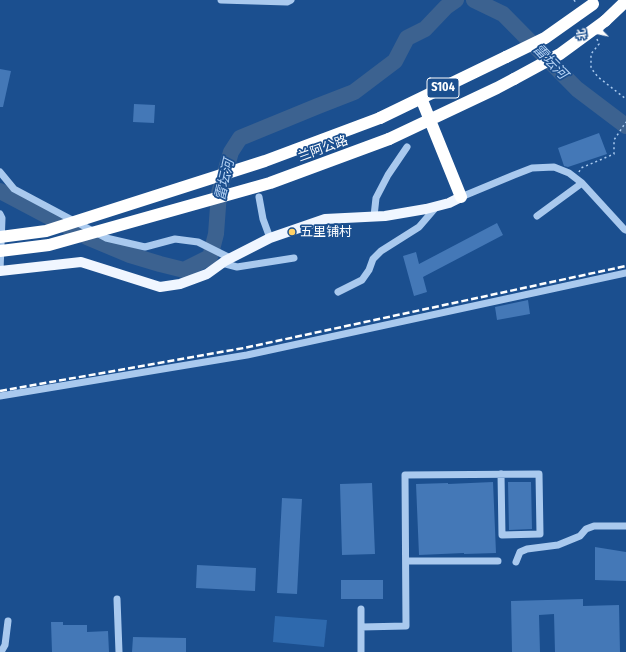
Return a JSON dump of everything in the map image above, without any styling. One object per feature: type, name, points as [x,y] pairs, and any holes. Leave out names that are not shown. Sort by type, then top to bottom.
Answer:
[{"type":"highway","name":"兰阿公路","points":[[0,251],[48,245],[270,183],[390,139],[498,88],[560,54],[605,21],[626,1]]},
{"type":"highway","name":"兰阿公路","points":[[0,237],[46,231],[265,161],[380,118],[545,38],[595,2]]},
{"type":"highway","points":[[421,98],[461,197]]},
{"type":"main road","points":[[0,271],[81,262],[160,287],[180,284],[207,274],[226,261],[270,238],[324,219],[385,216],[426,209],[449,203],[461,197]]},
{"type":"street","points":[[221,0],[287,2],[291,0]]},
{"type":"street","points":[[374,216],[376,198],[388,175],[407,147]]},
{"type":"street","points":[[461,197],[514,174],[532,168],[554,167],[569,173],[579,181],[626,230]]},
{"type":"street","points":[[0,172],[14,189],[106,238],[145,247],[176,239],[198,242],[216,251],[226,261],[237,267],[294,258]]},
{"type":"street","points":[[537,216],[579,181]]},
{"type":"street","points":[[259,196],[263,219],[270,238]]},
{"type":"street","points":[[338,292],[362,280],[374,259],[381,251],[418,227],[437,206]]},
{"type":"street","points":[[0,214],[2,218],[0,271]]},
{"type":"street","points":[[0,396],[247,355],[626,273]]},
{"type":"street","points":[[361,627],[406,626],[405,475],[501,474],[539,474],[540,534],[502,535],[501,474]]},
{"type":"street","points":[[516,562],[520,552],[527,549],[558,545],[580,536],[586,529],[594,526],[626,526]]},
{"type":"street","points":[[406,561],[498,561]]},
{"type":"street","points":[[117,599],[119,652]]},
{"type":"street","points":[[361,609],[361,652]]},
{"type":"street","points":[[1,652],[5,645],[8,621]]},
{"type":"path","points":[[574,0],[579,7]]},
{"type":"path","points":[[597,39],[599,44],[592,54],[591,68],[598,77],[626,99]]},
{"type":"path","points":[[579,181],[581,168],[614,154],[614,140],[626,122]]},
{"type":"shaded area","points":[[275,616],[327,620],[324,647],[273,642]]},
{"type":"building","points":[[0,69],[11,71],[3,107],[0,107]]},
{"type":"building","points":[[134,104],[155,105],[154,123],[133,122]]},
{"type":"building","points":[[599,133],[607,154],[568,167],[564,166],[558,148]]},
{"type":"building","points":[[497,223],[503,235],[423,277],[427,292],[414,296],[403,256],[416,252],[419,264]]},
{"type":"building","points":[[528,300],[530,314],[497,320],[495,307]]},
{"type":"building","points":[[493,482],[496,553],[419,555],[416,484]]},
{"type":"building","points":[[508,482],[531,482],[532,529],[509,530]]},
{"type":"building","points":[[372,483],[375,554],[342,555],[340,484]]},
{"type":"building","points":[[282,498],[302,499],[297,594],[277,593]]},
{"type":"building","points":[[595,547],[626,552],[626,581],[595,580]]},
{"type":"building","points":[[197,565],[256,568],[255,591],[196,588]]},
{"type":"building","points":[[341,580],[383,580],[383,599],[341,599]]},
{"type":"building","points":[[583,599],[583,606],[619,605],[620,652],[555,652],[554,614],[539,615],[540,652],[512,652],[511,601]]},
{"type":"building","points":[[51,622],[63,622],[63,625],[87,625],[87,632],[108,631],[109,652],[52,652]]},
{"type":"building","points":[[133,637],[186,638],[186,652],[132,652]]},
{"type":"waterway","name":"雷坛河","points":[[0,191],[87,237],[130,255],[184,270],[210,257],[216,234],[219,193],[231,152],[240,138],[354,92],[395,61],[407,38],[425,29],[446,7],[456,0]]},
{"type":"waterway","name":"雷坛河","points":[[474,0],[503,14],[577,89],[626,126]]},
{"type":"railway","points":[[0,391],[244,348],[626,266]]},
{"type":"place","name":"五里铺村","points":[[292,232]]}]
